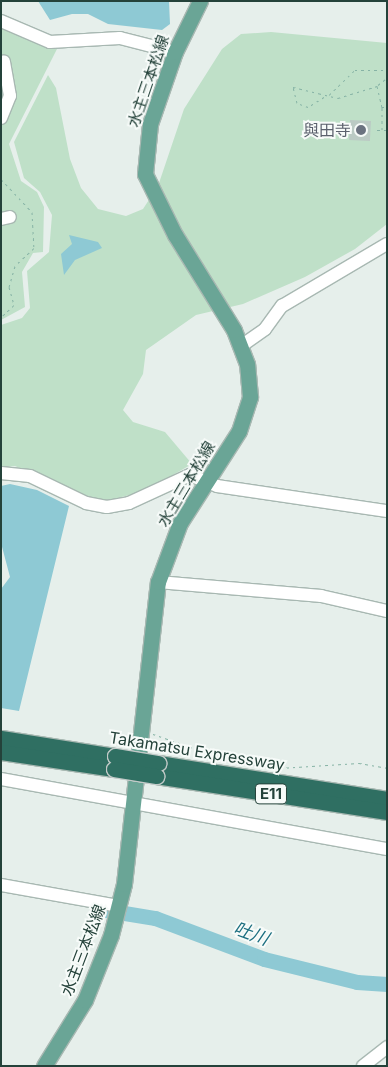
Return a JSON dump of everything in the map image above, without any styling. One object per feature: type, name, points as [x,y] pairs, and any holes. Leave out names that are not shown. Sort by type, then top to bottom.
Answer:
[{"type":"highway","name":"Takamatsu Expressway","points":[[1,737],[28,750]]},
{"type":"highway","name":"Takamatsu Expressway","points":[[1,754],[28,750],[387,799]]},
{"type":"highway","name":"Takamatsu Expressway","points":[[157,769],[387,812]]},
{"type":"main road","name":"水主三本松線","points":[[44,1066],[85,1000],[119,906],[158,582],[180,523],[207,481],[248,409],[250,380],[242,346],[150,192],[145,174],[150,124],[175,52],[200,1]]},
{"type":"street","points":[[1,21],[50,42],[120,38],[175,52]]},
{"type":"street","points":[[1,118],[10,96],[4,62]]},
{"type":"street","points":[[242,346],[265,329],[282,306],[387,244]]},
{"type":"street","points":[[1,473],[30,476],[86,503],[107,508],[129,503],[184,476],[387,511]]},
{"type":"street","points":[[158,582],[321,596],[387,611]]},
{"type":"street","points":[[1,779],[387,848]]},
{"type":"street","points":[[1,885],[119,906]]},
{"type":"street","points":[[363,1066],[387,1047]]},
{"type":"path","points":[[329,96],[355,70],[387,70]]},
{"type":"path","points":[[324,97],[293,87],[298,103],[308,107],[324,97],[349,98],[377,86],[387,78]]},
{"type":"path","points":[[377,86],[382,107],[382,130]]},
{"type":"path","points":[[382,107],[387,107]]},
{"type":"path","points":[[377,130],[387,130]]},
{"type":"path","points":[[1,179],[32,212],[34,248],[15,266],[10,287],[14,305],[1,317]]},
{"type":"path","points":[[140,729],[234,762],[280,768],[359,763],[387,768]]},
{"type":"green space","points":[[1,25],[39,44],[58,47],[9,144],[21,181],[37,192],[44,207],[43,252],[33,253],[22,272],[25,307],[1,320]]},
{"type":"green space","points":[[271,32],[387,43],[387,224],[355,249],[305,277],[243,304],[196,315],[146,350],[143,374],[123,410],[133,422],[165,432],[192,464],[145,491],[110,500],[92,499],[15,466],[1,468],[1,325],[22,318],[30,308],[27,271],[49,252],[52,215],[40,192],[24,178],[14,142],[48,75],[56,88],[70,159],[81,188],[98,209],[126,216],[143,209],[158,186],[184,109],[222,49],[241,34]]},
{"type":"water","points":[[38,1],[169,1],[170,24],[162,30],[108,24],[88,14],[72,14],[50,20]]},
{"type":"water","points":[[69,235],[98,242],[102,248],[75,260],[64,275],[61,254],[72,244]]},
{"type":"water","points":[[10,484],[37,490],[69,506],[19,711],[1,708],[1,589],[10,577],[1,543],[1,486]]},
{"type":"building","name":"與田寺","points":[[350,120],[371,121],[370,141],[349,140]]},
{"type":"waterway","name":"吐川","points":[[106,910],[155,918],[264,959],[357,982],[387,984]]},
{"type":"place","name":"與田寺","points":[[361,130]]}]
